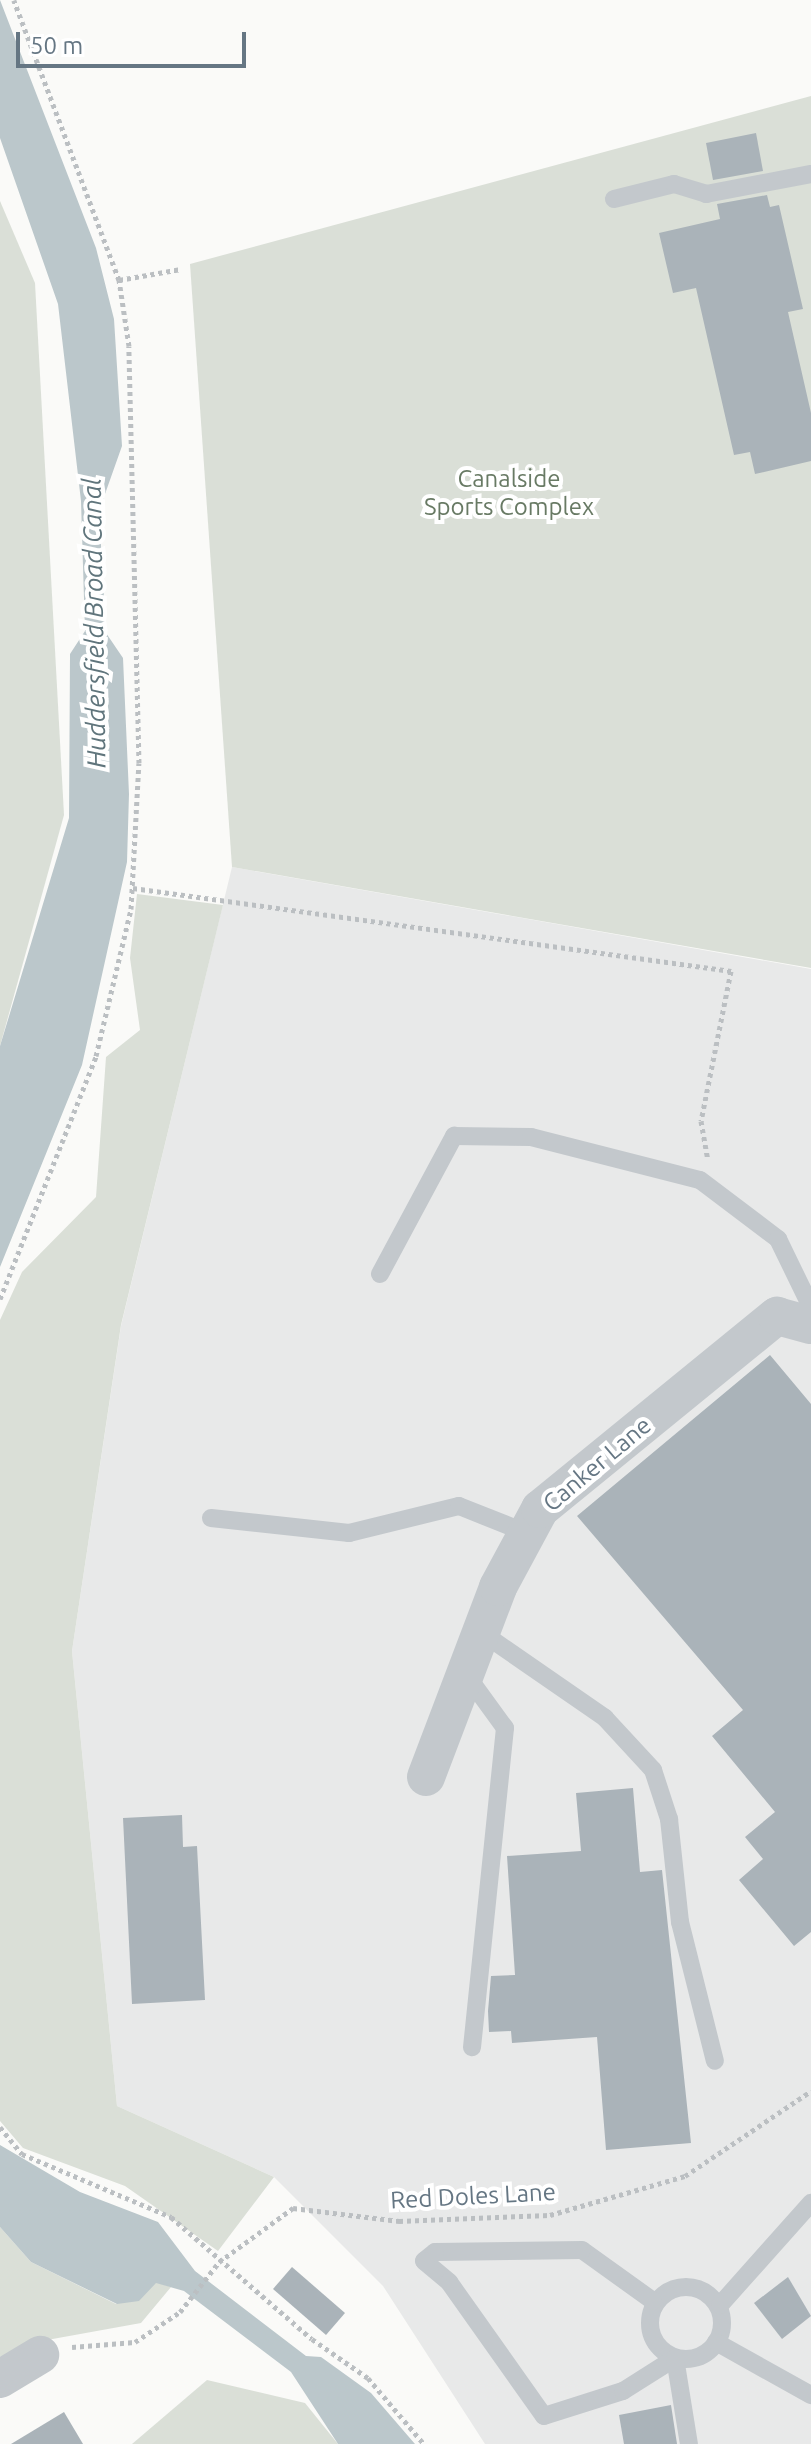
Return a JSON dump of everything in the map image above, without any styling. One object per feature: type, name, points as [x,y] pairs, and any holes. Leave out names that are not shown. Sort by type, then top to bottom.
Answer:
[{"type":"street","name":"Canker Lane","points":[[426,1777],[481,1632],[540,1509],[777,1316],[811,1325]]},
{"type":"street","points":[[0,2379],[40,2355]]},
{"type":"lane","points":[[614,199],[674,184],[706,194],[811,174]]},
{"type":"lane","points":[[380,1274],[454,1136],[531,1137],[700,1180],[778,1239],[811,1307]]},
{"type":"lane","points":[[211,1518],[349,1533],[459,1506],[527,1533]]},
{"type":"lane","points":[[481,1632],[605,1718],[653,1770],[715,2061]]},
{"type":"lane","points":[[465,1673],[505,1728],[472,2047]]},
{"type":"lane","points":[[653,2301],[582,2250],[448,2251],[424,2261],[449,2282],[544,2416],[623,2391],[675,2358],[700,2358],[716,2342],[720,2305],[811,2203]]},
{"type":"lane","points":[[653,2301],[687,2284],[720,2305]]},
{"type":"lane","points":[[653,2301],[649,2333],[675,2358],[689,2444]]},
{"type":"lane","points":[[716,2342],[811,2395]]},
{"type":"path","points":[[0,1299],[96,1056],[133,888],[139,763],[129,346],[119,280],[14,0]]},
{"type":"path","points":[[119,280],[181,269]]},
{"type":"path","points":[[133,888],[731,971],[701,1121],[700,1142],[712,1168]]},
{"type":"path","name":"Red Doles Lane","points":[[40,2355],[135,2342],[180,2312],[219,2262],[293,2208],[399,2221],[550,2215],[685,2176],[811,2091]]},
{"type":"path","points":[[0,2127],[22,2154],[171,2217],[219,2262],[368,2378],[424,2444]]},
{"type":"shaded area","points":[[232,867],[811,969],[811,2444],[485,2444],[383,2286],[274,2177],[117,2106],[72,1651],[121,1326]]},
{"type":"green space","name":"Canalside Sports Complex","points":[[811,96],[811,968],[232,867],[190,264]]},
{"type":"green space","points":[[0,201],[35,283],[64,815],[0,1046]]},
{"type":"green space","points":[[137,894],[223,905],[121,1325],[72,1651],[117,2106],[274,2177],[218,2251],[125,2186],[23,2148],[0,2121],[0,1320],[22,1272],[96,1197],[106,1057],[140,1030],[130,958]]},
{"type":"green space","points":[[0,2227],[31,2262],[116,2304],[156,2282],[171,2287],[141,2323],[36,2342],[0,2357]]},
{"type":"green space","points":[[207,2380],[305,2403],[338,2444],[132,2444]]},
{"type":"water","name":"Huddersfield Broad Canal","points":[[0,0],[96,248],[114,319],[122,446],[99,511],[106,633],[123,658],[129,794],[127,862],[82,1065],[0,1267],[0,1046],[69,818],[70,654],[85,631],[81,501],[58,304],[0,138]]},
{"type":"water","points":[[0,2145],[80,2192],[158,2222],[195,2271],[306,2356],[321,2357],[371,2393],[415,2444],[338,2444],[291,2372],[184,2291],[156,2283],[139,2301],[117,2304],[31,2262],[0,2227]]},
{"type":"building","points":[[756,133],[763,171],[713,180],[706,143]]},
{"type":"building","points":[[767,195],[770,207],[779,205],[803,309],[788,312],[811,413],[811,461],[755,474],[750,452],[734,455],[696,288],[673,293],[659,233],[720,219],[717,204]]},
{"type":"building","points":[[770,1355],[811,1404],[811,1932],[794,1946],[739,1880],[763,1859],[745,1837],[775,1812],[712,1736],[743,1710],[577,1516]]},
{"type":"building","points":[[633,1788],[640,1872],[662,1870],[691,2143],[606,2150],[597,2037],[512,2043],[511,2031],[489,2032],[488,2011],[491,1976],[515,1975],[507,1856],[581,1851],[576,1793]]},
{"type":"building","points":[[182,1815],[183,1847],[197,1846],[205,2000],[132,2004],[123,1818]]},
{"type":"building","points":[[292,2267],[345,2313],[326,2335],[273,2289]]},
{"type":"building","points":[[788,2277],[811,2316],[782,2339],[754,2303]]},
{"type":"building","points":[[671,2405],[677,2444],[624,2444],[619,2415]]},
{"type":"building","points":[[64,2412],[83,2444],[11,2444]]}]
